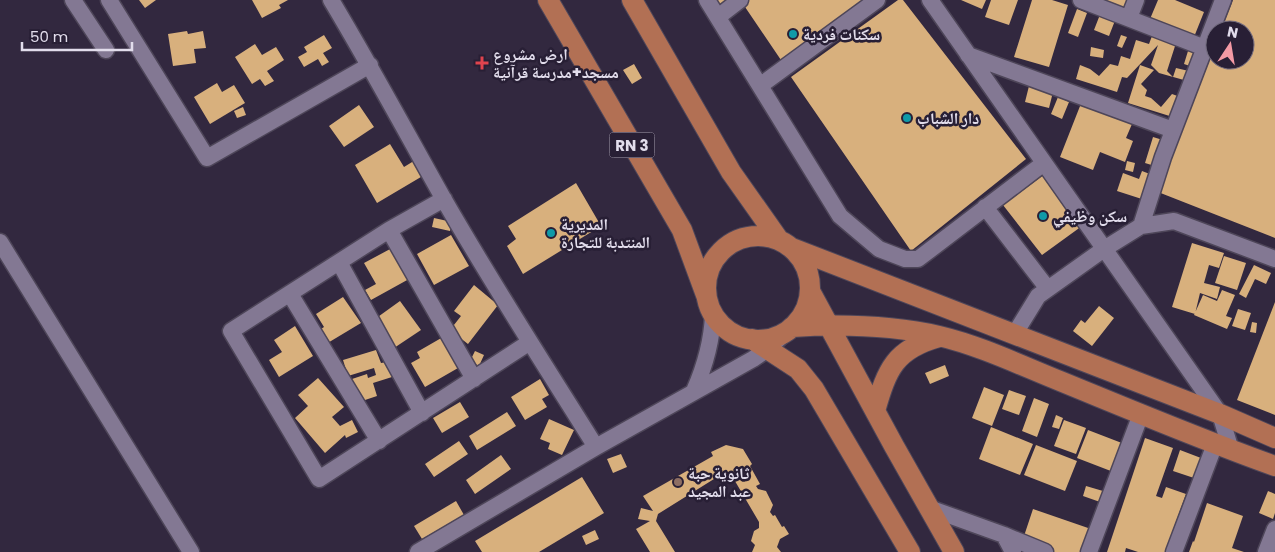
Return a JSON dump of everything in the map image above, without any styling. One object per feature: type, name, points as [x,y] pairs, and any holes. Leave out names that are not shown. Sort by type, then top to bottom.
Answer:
[{"type":"main road","name":"RN 3","points":[[548,0],[682,230],[706,295]]},
{"type":"main road","points":[[632,0],[731,172],[786,244],[802,260],[809,275],[810,291],[804,311],[790,328],[777,336],[765,339],[760,344]]},
{"type":"main road","points":[[910,552],[814,390],[798,369],[760,344],[730,331],[713,314],[706,295],[706,279],[711,264],[720,252],[733,242],[748,237],[764,236],[1220,414],[1275,438]]},
{"type":"main road","points":[[810,291],[954,552]]},
{"type":"main road","points":[[790,328],[829,325],[904,330],[940,336],[982,350],[1275,466]]},
{"type":"main road","points":[[875,411],[884,381],[893,364],[906,351],[922,342],[940,336]]},
{"type":"street","points":[[74,0],[106,50]]},
{"type":"street","points":[[109,0],[207,158],[370,65]]},
{"type":"street","points":[[331,0],[370,65],[444,199],[596,447]]},
{"type":"street","points":[[707,0],[840,216],[879,249],[904,259],[918,259],[1044,163]]},
{"type":"street","points":[[718,17],[740,0]]},
{"type":"street","points":[[761,85],[877,0]]},
{"type":"street","points":[[930,0],[1220,414],[1223,447],[1174,552]]},
{"type":"street","points":[[1081,0],[1205,48],[1173,130],[1141,226]]},
{"type":"street","points":[[1129,18],[1136,0]]},
{"type":"street","points":[[1216,20],[1223,0]]},
{"type":"street","points":[[968,55],[1173,130]]},
{"type":"street","points":[[444,199],[389,230],[232,332],[319,479],[530,342]]},
{"type":"street","points":[[985,207],[1048,289]]},
{"type":"street","points":[[1014,335],[1038,296],[1104,249],[1141,226],[1174,221],[1275,259]]},
{"type":"street","points":[[389,230],[474,379]]},
{"type":"street","points":[[0,242],[191,552]]},
{"type":"street","points":[[339,262],[422,413]]},
{"type":"street","points":[[290,294],[379,441]]},
{"type":"street","points":[[694,391],[708,356],[713,328],[713,314]]},
{"type":"street","points":[[418,552],[694,391],[760,344]]},
{"type":"street","points":[[1089,552],[1141,414]]},
{"type":"street","points":[[929,508],[1045,552]]},
{"type":"street","points":[[1266,552],[1275,529]]},
{"type":"street","points":[[1004,535],[1013,552]]},
{"type":"building","points":[[139,0],[156,0],[145,8]]},
{"type":"building","points":[[252,0],[288,0],[279,5],[281,8],[262,18]]},
{"type":"building","points":[[717,0],[730,0],[721,7]]},
{"type":"building","name":"سكنات فردية","points":[[749,0],[870,0],[783,63],[743,4]]},
{"type":"building","name":"دار الشباب","points":[[898,0],[903,0],[1026,159],[911,251],[791,77]]},
{"type":"building","points":[[961,0],[986,0],[982,9]]},
{"type":"building","points":[[991,0],[1018,0],[1009,25],[985,17]]},
{"type":"building","points":[[1032,0],[1052,0],[1068,5],[1049,67],[1014,57]]},
{"type":"building","points":[[1103,0],[1132,0],[1129,9]]},
{"type":"building","points":[[1158,0],[1175,0],[1204,12],[1194,37],[1150,19]]},
{"type":"building","points":[[1233,0],[1275,0],[1275,238],[1158,192],[1206,70],[1255,70],[1255,20],[1225,20]]},
{"type":"building","points":[[1077,9],[1087,13],[1078,37],[1068,33]]},
{"type":"building","points":[[1101,12],[1116,18],[1109,36],[1094,30]]},
{"type":"building","points":[[187,31],[188,34],[203,31],[206,48],[194,49],[196,63],[173,66],[168,34]]},
{"type":"building","points":[[324,35],[332,48],[323,53],[329,62],[322,66],[318,59],[304,67],[298,57],[307,52],[304,47]]},
{"type":"building","points":[[1121,35],[1127,37],[1122,48],[1117,46]]},
{"type":"building","points":[[1152,36],[1176,43],[1167,71],[1173,77],[1159,73],[1151,65],[1158,45],[1127,78],[1122,77],[1117,92],[1076,79],[1080,65],[1090,69],[1099,76],[1110,64],[1118,66],[1121,56],[1130,59],[1136,40],[1149,44]]},
{"type":"building","points":[[255,44],[262,55],[276,47],[284,60],[267,71],[274,81],[265,86],[260,79],[252,84],[235,57]]},
{"type":"building","points":[[1091,47],[1104,50],[1103,58],[1090,56]]},
{"type":"building","points":[[1188,51],[1197,54],[1193,67],[1184,64]]},
{"type":"building","points":[[634,64],[642,78],[632,84],[623,70]]},
{"type":"building","points":[[1140,65],[1154,70],[1141,84],[1147,90],[1145,96],[1151,98],[1161,107],[1172,94],[1183,98],[1176,118],[1128,103]]},
{"type":"building","points":[[1176,68],[1193,72],[1191,82],[1173,77]]},
{"type":"building","points":[[217,83],[222,92],[234,85],[245,103],[210,124],[194,97]]},
{"type":"building","points":[[1029,86],[1053,92],[1049,108],[1025,102]]},
{"type":"building","points":[[1058,97],[1069,102],[1062,119],[1051,114]]},
{"type":"building","points":[[1082,101],[1106,114],[1132,124],[1126,138],[1133,141],[1125,162],[1100,152],[1093,170],[1060,157]]},
{"type":"building","points":[[359,105],[374,127],[344,147],[329,126]]},
{"type":"building","points":[[243,107],[246,115],[237,118],[234,111]]},
{"type":"building","points":[[1153,137],[1166,141],[1158,167],[1145,163]]},
{"type":"building","points":[[390,144],[404,167],[417,159],[426,174],[377,203],[355,165]]},
{"type":"building","points":[[1127,161],[1135,163],[1133,172],[1125,170]]},
{"type":"building","points":[[1142,171],[1155,176],[1148,201],[1117,191],[1123,173],[1139,179]]},
{"type":"building","name":"سكن وظيفي","points":[[1045,174],[1082,226],[1042,255],[1003,205]]},
{"type":"building","name":"المديرية المنتدبة للتجارة","points":[[576,183],[601,226],[523,274],[507,246],[516,239],[508,226]]},
{"type":"building","points":[[434,218],[452,222],[450,231],[432,227]]},
{"type":"building","points":[[451,235],[469,266],[434,285],[417,254]]},
{"type":"building","points":[[1192,243],[1224,253],[1219,268],[1209,265],[1204,283],[1220,287],[1217,299],[1200,293],[1195,314],[1172,307]]},
{"type":"building","points":[[392,248],[409,279],[371,300],[365,290],[376,284],[364,263]]},
{"type":"building","points":[[1224,256],[1246,263],[1237,290],[1215,283]]},
{"type":"building","points":[[1254,265],[1271,273],[1266,284],[1255,279],[1246,298],[1239,294]]},
{"type":"building","points":[[474,285],[498,305],[468,344],[450,330],[461,316],[454,311]]},
{"type":"building","points":[[1222,290],[1235,295],[1226,316],[1232,318],[1227,329],[1194,315],[1203,295],[1217,301]]},
{"type":"building","points":[[343,297],[361,323],[326,344],[318,331],[324,327],[316,314]]},
{"type":"building","points":[[400,301],[421,330],[391,350],[375,319]]},
{"type":"building","points":[[1275,302],[1275,415],[1237,400]]},
{"type":"building","points":[[1099,306],[1114,318],[1092,346],[1073,331],[1081,320],[1085,323]]},
{"type":"building","points":[[1238,309],[1251,313],[1245,330],[1232,326]]},
{"type":"building","points":[[1252,322],[1257,323],[1256,333],[1250,332]]},
{"type":"building","points":[[295,326],[313,356],[279,377],[269,360],[282,352],[274,340]]},
{"type":"building","points":[[443,337],[465,364],[425,387],[411,363],[420,358],[417,352]]},
{"type":"building","points":[[376,350],[381,363],[387,362],[392,377],[373,383],[377,396],[353,404],[346,381],[367,374],[368,378],[376,375],[374,368],[348,376],[343,360]]},
{"type":"building","points":[[475,351],[484,355],[479,366],[470,361]]},
{"type":"building","points":[[945,365],[949,376],[930,384],[925,373]]},
{"type":"building","points":[[318,378],[344,407],[332,417],[340,426],[352,420],[358,432],[346,438],[345,435],[325,453],[295,418],[308,406],[298,395]]},
{"type":"building","points":[[540,379],[549,395],[542,399],[547,407],[525,420],[511,397]]},
{"type":"building","points":[[984,387],[1004,395],[992,426],[972,418]]},
{"type":"building","points":[[1009,390],[1026,396],[1019,415],[1002,409]]},
{"type":"building","points":[[1034,398],[1049,404],[1037,437],[1022,431]]},
{"type":"building","points":[[460,402],[469,417],[442,433],[433,418]]},
{"type":"building","points":[[507,412],[516,426],[477,450],[469,436]]},
{"type":"building","points":[[1056,415],[1063,418],[1059,429],[1052,427]]},
{"type":"building","points":[[549,419],[574,430],[562,455],[548,449],[550,443],[540,439]]},
{"type":"building","points":[[1064,420],[1086,428],[1076,454],[1054,446]]},
{"type":"building","points":[[991,427],[1033,444],[1020,475],[979,459]]},
{"type":"building","points":[[1088,430],[1127,445],[1116,473],[1077,458]]},
{"type":"building","points":[[1145,438],[1173,448],[1156,496],[1162,498],[1166,487],[1186,494],[1165,552],[1138,552],[1126,548],[1125,552],[1107,552]]},
{"type":"building","points":[[459,441],[468,454],[434,477],[425,464]]},
{"type":"building","points":[[726,445],[743,449],[752,464],[750,466],[760,484],[756,486],[758,489],[766,491],[773,505],[770,512],[773,516],[775,515],[789,534],[780,539],[777,547],[781,552],[752,552],[755,545],[751,541],[754,531],[759,528],[759,522],[732,476],[722,474],[658,514],[656,521],[675,552],[650,552],[636,529],[650,521],[638,519],[641,508],[653,511],[643,496],[713,456],[711,452]]},
{"type":"building","points":[[1036,445],[1077,461],[1065,491],[1024,475]]},
{"type":"building","points":[[1180,450],[1201,458],[1194,478],[1173,471]]},
{"type":"building","points":[[621,454],[627,467],[613,473],[607,459]]},
{"type":"building","points":[[501,455],[511,469],[475,494],[466,480]]},
{"type":"building","points":[[582,477],[604,513],[539,552],[482,552],[475,541]]},
{"type":"building","points":[[1086,486],[1103,491],[1100,502],[1083,496]]},
{"type":"building","points":[[1268,491],[1275,494],[1275,513],[1273,519],[1259,513]]},
{"type":"building","points":[[456,501],[464,515],[422,539],[414,526]]},
{"type":"building","points":[[1207,503],[1243,516],[1232,548],[1244,552],[1189,552]]},
{"type":"building","points":[[1033,509],[1091,529],[1085,552],[1054,552],[1023,539]]},
{"type":"building","points":[[595,530],[599,539],[586,545],[582,536]]},
{"type":"place","name":"سكنات فردية","points":[[793,34]]},
{"type":"place","name":"ارض مشروع مسجد+مدرسة قرآنية","points":[[482,63]]},
{"type":"place","name":"دار الشباب","points":[[907,118]]},
{"type":"place","name":"سكن وظيفي","points":[[1043,216]]},
{"type":"place","name":"المديرية المنتدبة للتجارة","points":[[551,233]]},
{"type":"place","name":"ثانوية حبة عبد المجيد","points":[[678,482]]}]
